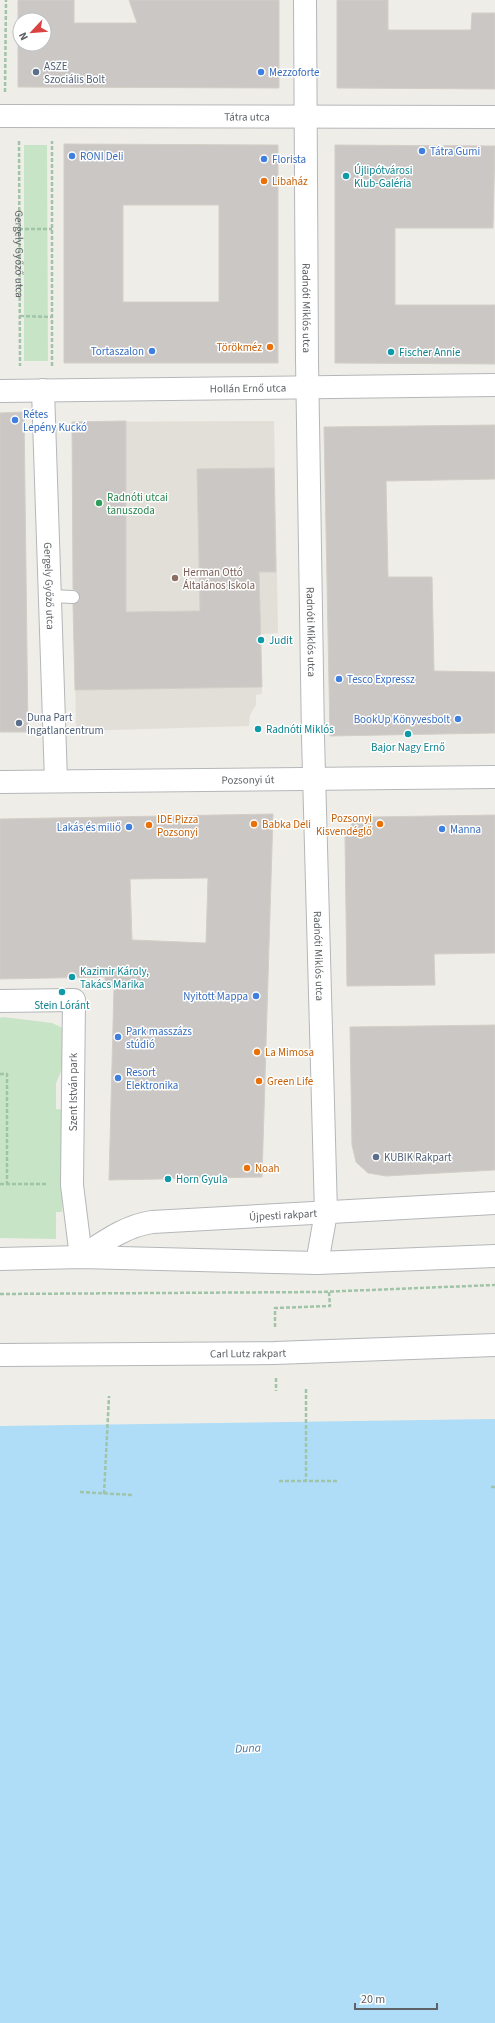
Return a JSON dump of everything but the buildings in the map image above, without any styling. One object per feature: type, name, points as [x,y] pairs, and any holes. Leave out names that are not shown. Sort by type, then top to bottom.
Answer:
[{"type":"street","name":"Radnóti Miklós utca","points":[[305,0],[307,388],[314,780],[326,1213],[317,1263]]},
{"type":"street","name":"Tátra utca","points":[[8,116],[495,117]]},
{"type":"street","name":"Hollán Ernő utca","points":[[10,391],[495,385]]},
{"type":"street","name":"Gergely Győző utca","points":[[47,390],[50,596],[56,781]]},
{"type":"street","name":"Pozsonyi út","points":[[0,782],[495,777]]},
{"type":"street","name":"Szent István park","points":[[0,1001],[74,1000],[72,1185],[81,1257]]},
{"type":"street","name":"Újpesti rakpart","points":[[81,1257],[119,1233],[135,1225],[168,1221],[495,1204]]},
{"type":"street","points":[[0,1259],[81,1257],[317,1263],[495,1256]]},
{"type":"street","name":"Carl Lutz rakpart","points":[[0,1355],[276,1353],[495,1345]]},
{"type":"lane","points":[[50,596],[73,597]]},
{"type":"path","name":"Gergely Győző utca","points":[[6,0],[8,116],[19,229],[20,316],[10,391]]},
{"type":"path","points":[[47,390],[52,317],[52,117]]},
{"type":"path","points":[[19,229],[52,229]]},
{"type":"path","points":[[20,316],[52,317]]},
{"type":"path","points":[[0,1074],[8,1074],[7,1184]]},
{"type":"path","points":[[0,1184],[72,1185]]},
{"type":"path","points":[[0,1294],[329,1292],[495,1285]]},
{"type":"path","points":[[275,1308],[330,1306],[329,1292]]},
{"type":"path","points":[[306,1389],[306,1481]]},
{"type":"path","points":[[104,1494],[109,1396]]},
{"type":"path","points":[[279,1481],[338,1481]]},
{"type":"path","points":[[80,1492],[133,1495]]},
{"type":"shaded area","name":"Herman Ottó Általános Iskola","points":[[274,421],[278,633],[261,634],[262,694],[256,695],[256,705],[250,715],[249,726],[76,731],[72,422]]},
{"type":"green space","points":[[24,145],[47,145],[48,361],[24,361]]},
{"type":"green space","points":[[3,1017],[52,1023],[63,1028],[65,1062],[56,1083],[56,1109],[65,1110],[66,1160],[62,1212],[56,1212],[56,1239],[0,1238],[0,1018]]},
{"type":"water","name":"Duna","points":[[495,1419],[495,2023],[0,2023],[0,1426]]},
{"type":"place","name":"ASZE Szociális Bolt","points":[[36,72]]},
{"type":"place","name":"Mezzoforte","points":[[261,72]]},
{"type":"place","name":"Tátra Gumi","points":[[422,151]]},
{"type":"place","name":"RONI Deli","points":[[72,156]]},
{"type":"place","name":"Florista","points":[[264,159]]},
{"type":"place","name":"Újlipótvárosi Klub-Galéria","points":[[346,176]]},
{"type":"place","name":"Libaház","points":[[264,181]]},
{"type":"place","name":"Törökméz","points":[[270,347]]},
{"type":"place","name":"Tortaszalon","points":[[152,351]]},
{"type":"place","name":"Fischer Annie","points":[[391,352]]},
{"type":"place","name":"Rétes Lepény Kuckó","points":[[15,420]]},
{"type":"place","name":"Radnóti utcai tanuszoda","points":[[99,503]]},
{"type":"place","name":"Herman Ottó Általános Iskola","points":[[175,578]]},
{"type":"place","name":"Judit","points":[[261,640]]},
{"type":"place","name":"Tesco Expressz","points":[[339,679]]},
{"type":"place","name":"BookUp Könyvesbolt","points":[[458,719]]},
{"type":"place","name":"Duna Part Ingatlancentrum","points":[[19,723]]},
{"type":"place","name":"Radnóti Miklós","points":[[258,729]]},
{"type":"place","name":"Bajor Nagy Ernő","points":[[408,734]]},
{"type":"place","name":"Babka Deli","points":[[254,824]]},
{"type":"place","name":"Pozsonyi Kisvendéglő","points":[[380,824]]},
{"type":"place","name":"IDE Pizza Pozsonyi","points":[[149,825]]},
{"type":"place","name":"Lakás és miliő","points":[[129,827]]},
{"type":"place","name":"Manna","points":[[442,829]]},
{"type":"place","name":"Kazimir Károly, Takács Marika","points":[[72,977]]},
{"type":"place","name":"Stein Lóránt","points":[[62,992]]},
{"type":"place","name":"Nyitott Mappa","points":[[256,996]]},
{"type":"place","name":"Park masszázs stúdió","points":[[118,1037]]},
{"type":"place","name":"La Mimosa","points":[[257,1052]]},
{"type":"place","name":"Resort Elektronika","points":[[118,1078]]},
{"type":"place","name":"Green Life","points":[[259,1081]]},
{"type":"place","name":"KUBIK Rakpart","points":[[376,1157]]},
{"type":"place","name":"Noah","points":[[247,1168]]},
{"type":"place","name":"Horn Gyula","points":[[168,1179]]}]
